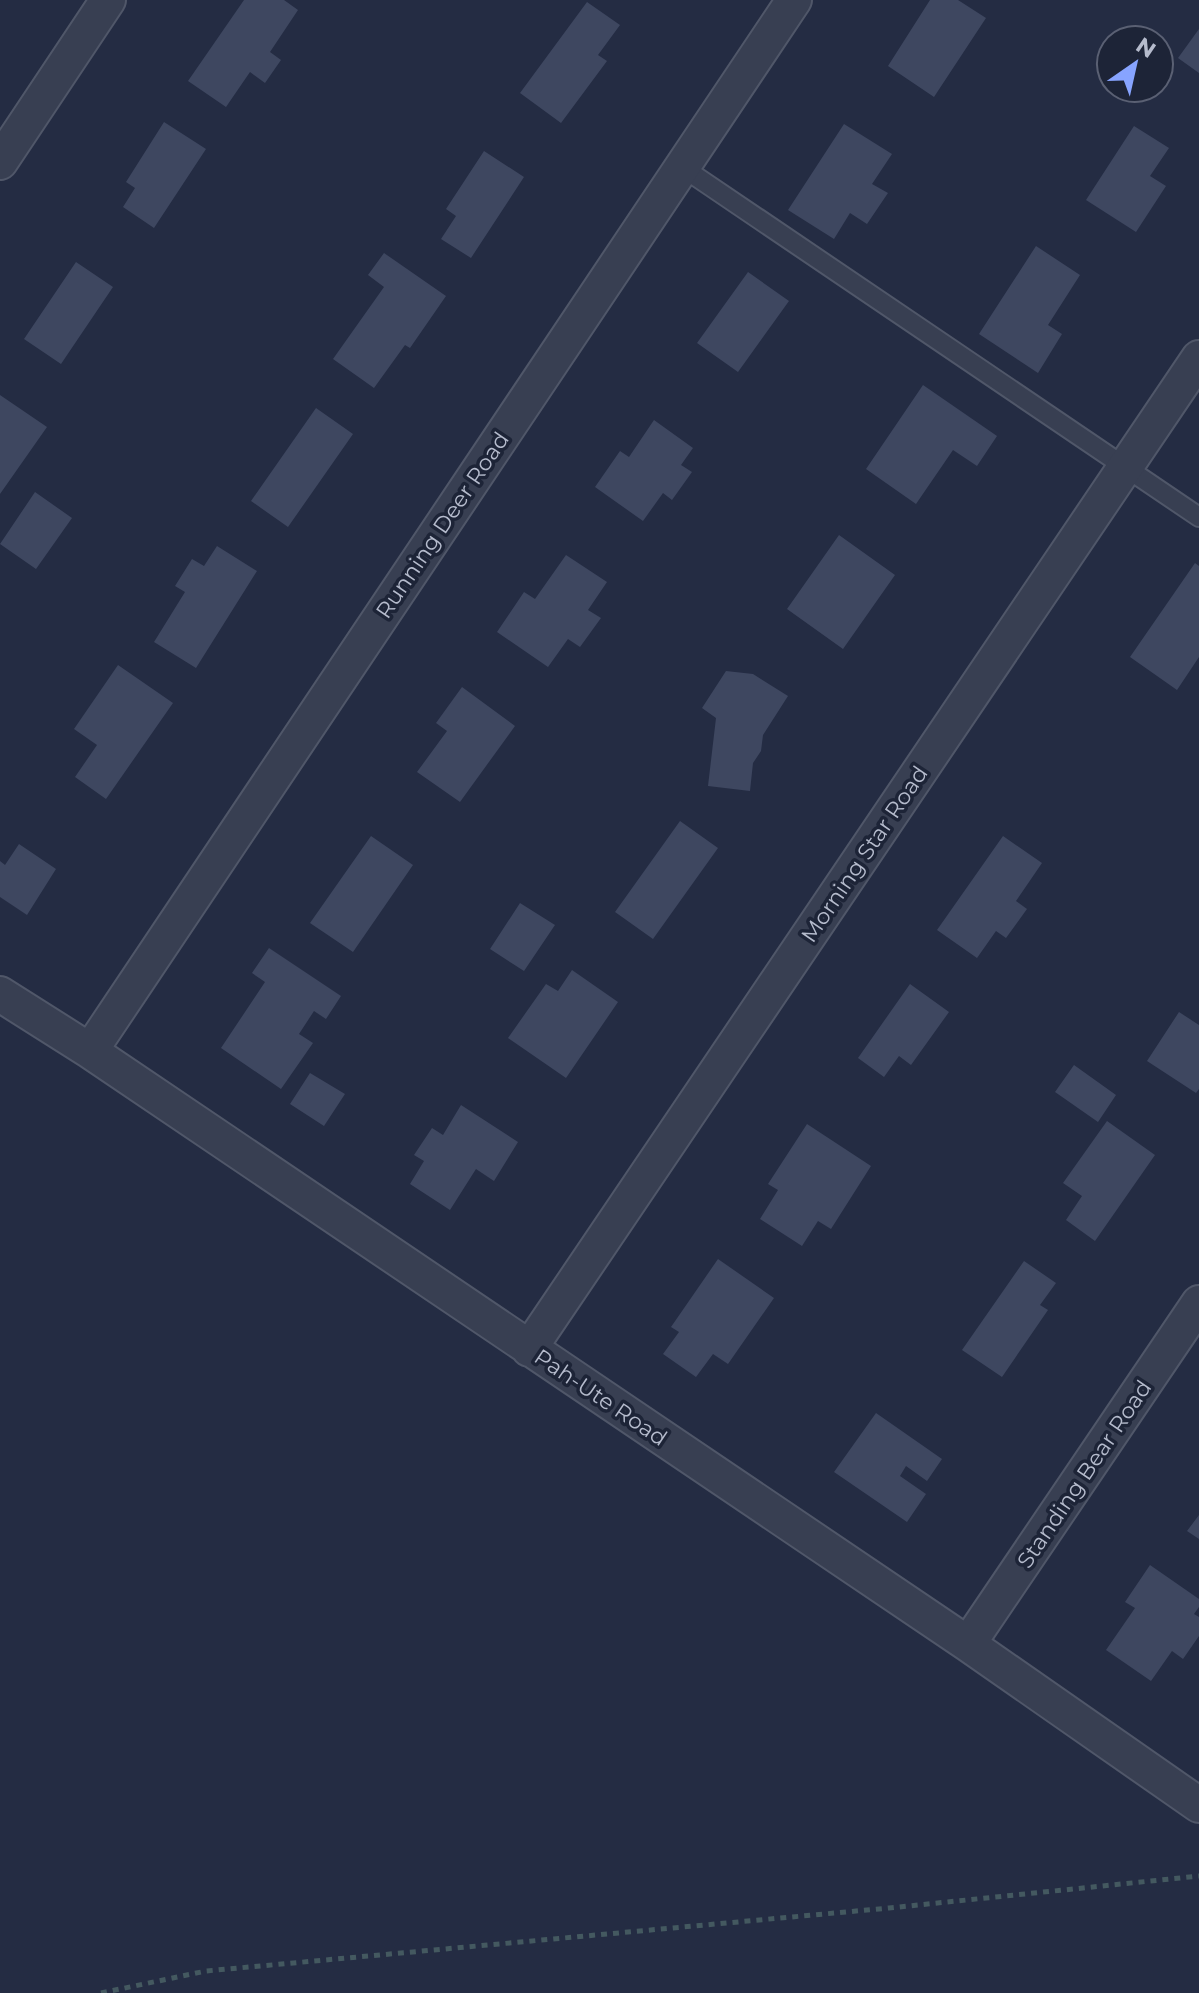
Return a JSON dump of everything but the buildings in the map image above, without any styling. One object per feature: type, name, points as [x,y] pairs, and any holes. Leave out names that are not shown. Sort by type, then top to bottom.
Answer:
[{"type":"street","points":[[0,162],[108,0]]},
{"type":"street","name":"Running Deer Road","points":[[90,1051],[794,0]]},
{"type":"street","name":"Morning Star Road","points":[[529,1349],[1199,358]]},
{"type":"street","name":"Pah-Ute Road","points":[[0,994],[90,1051],[968,1644],[1199,1805]]},
{"type":"street","name":"Standing Bear Road","points":[[968,1644],[1199,1303]]},
{"type":"lane","points":[[682,167],[1199,517]]},
{"type":"path","points":[[101,1993],[206,1971],[874,1910],[1199,1876]]}]
